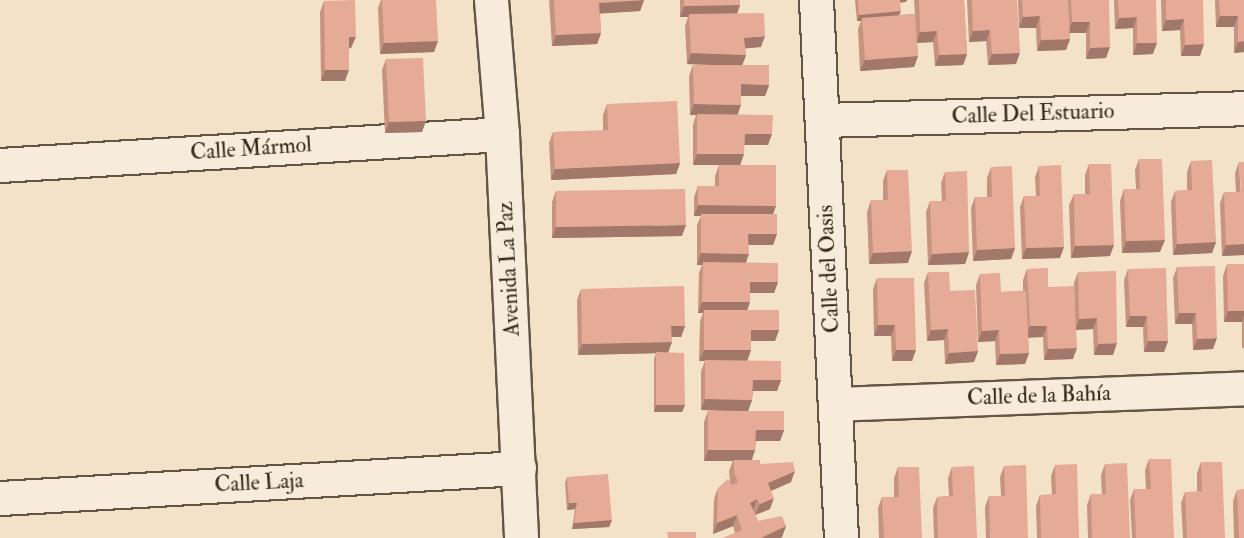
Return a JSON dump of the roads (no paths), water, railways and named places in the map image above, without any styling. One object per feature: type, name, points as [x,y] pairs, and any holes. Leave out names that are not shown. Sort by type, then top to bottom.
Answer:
[{"type":"street","name":"Avenida La Paz","points":[[490,0],[502,134],[521,538]]},
{"type":"street","name":"Calle del Oasis","points":[[816,0],[841,538]]},
{"type":"street","name":"Calle Del Estuario","points":[[822,120],[1244,108]]},
{"type":"street","name":"Calle Mármol","points":[[0,165],[502,134]]},
{"type":"street","name":"Calle de la Bahía","points":[[835,404],[1244,388]]},
{"type":"street","name":"Calle Laja","points":[[0,498],[519,468]]}]
